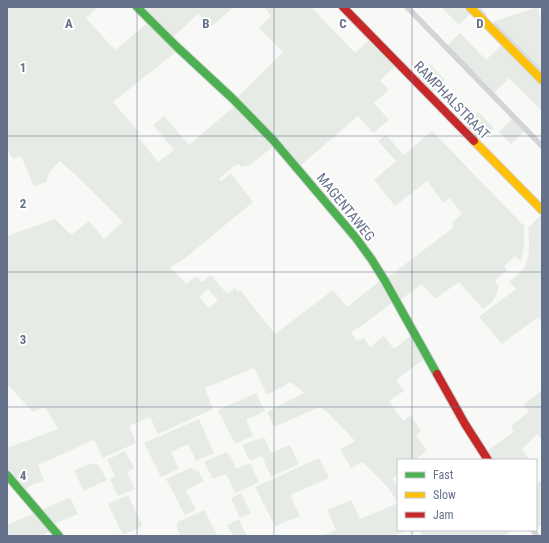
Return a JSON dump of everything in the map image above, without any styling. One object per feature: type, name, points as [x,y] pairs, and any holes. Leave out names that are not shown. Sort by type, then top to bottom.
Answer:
[{"type":"street","name":"MAGENTAWEG","points":[[137,7],[233,99],[273,140],[360,243],[385,280],[465,424],[487,459]]},
{"type":"street","name":"RAMPHALSTRAAT","points":[[344,7],[542,210]]},
{"type":"street","points":[[407,7],[542,146]]},
{"type":"street","points":[[470,7],[542,80]]},
{"type":"street","points":[[7,475],[59,536]]},
{"type":"shaded area","points":[[10,7],[98,7],[86,18],[115,50],[148,23],[176,52],[113,102],[140,133],[137,135],[158,162],[174,150],[153,125],[164,116],[189,145],[235,106],[274,146],[250,165],[241,167],[239,164],[234,166],[219,179],[221,181],[231,173],[253,202],[184,259],[170,267],[186,284],[196,276],[202,282],[211,275],[227,294],[235,288],[238,292],[240,290],[275,334],[333,290],[347,307],[381,280],[393,302],[351,332],[357,341],[364,338],[370,347],[384,336],[394,349],[412,335],[425,358],[396,380],[404,391],[389,401],[403,421],[411,415],[421,431],[416,436],[427,450],[416,459],[397,459],[397,475],[392,479],[397,485],[397,501],[389,489],[363,462],[351,468],[340,449],[355,441],[329,414],[320,407],[274,427],[267,412],[304,393],[291,382],[267,395],[254,368],[205,388],[213,409],[158,434],[150,417],[129,426],[136,443],[103,458],[94,440],[38,465],[44,481],[31,485],[24,491],[7,470],[7,448],[58,429],[45,407],[33,412],[7,384],[7,236],[55,219],[71,235],[89,221],[104,239],[123,222],[60,161],[49,173],[46,182],[34,187],[21,156],[13,159],[7,149],[7,9]],"holes":[[[208,289],[218,301],[209,308],[199,297]]]},
{"type":"shaded area","points":[[142,7],[234,7],[212,26],[198,14],[172,38]]},
{"type":"shaded area","points":[[264,7],[311,7],[355,53],[371,38],[397,65],[380,80],[389,90],[374,103],[389,120],[373,133],[358,116],[300,166],[237,98],[283,52],[259,28],[271,16]]},
{"type":"shaded area","points":[[441,7],[467,7],[472,12],[459,25]]},
{"type":"shaded area","points":[[538,7],[542,26],[542,77],[491,25],[495,21]]},
{"type":"shaded area","points":[[460,33],[486,60],[504,43],[542,83],[542,111],[509,78],[494,93],[447,46]]},
{"type":"shaded area","points":[[430,64],[445,80],[431,94],[416,78]]},
{"type":"shaded area","points":[[478,112],[494,128],[479,142],[464,126]]},
{"type":"shaded area","points":[[512,119],[525,131],[511,144],[499,132]]},
{"type":"shaded area","points":[[432,131],[524,226],[524,247],[521,262],[515,256],[504,266],[507,270],[495,281],[499,286],[495,297],[492,302],[483,309],[459,282],[435,299],[422,284],[400,300],[387,278],[454,227],[452,223],[462,214],[450,198],[444,203],[427,181],[395,206],[374,180],[396,161],[378,141],[386,135],[404,155]]},
{"type":"shaded area","points":[[542,214],[542,323],[538,317],[502,344],[479,317],[516,289],[509,282],[520,273],[526,265],[529,249],[528,228]]},
{"type":"shaded area","points":[[542,390],[542,439],[537,434],[522,449],[528,458],[527,459],[492,459],[487,451],[514,432],[511,426],[529,412],[523,405]]},
{"type":"shaded area","points":[[256,393],[265,411],[246,420],[253,436],[235,444],[218,410]]},
{"type":"shaded area","points":[[199,419],[214,453],[196,461],[188,444],[171,452],[179,469],[161,477],[144,443]]},
{"type":"shaded area","points":[[264,437],[271,453],[290,445],[299,464],[271,477],[262,456],[250,461],[242,445]]},
{"type":"shaded area","points":[[125,451],[134,468],[127,472],[135,489],[118,496],[110,479],[115,476],[107,460]]},
{"type":"shaded area","points":[[226,452],[231,457],[236,469],[250,463],[259,482],[235,493],[226,474],[213,479],[204,462]]},
{"type":"shaded area","points":[[319,458],[329,478],[290,495],[300,516],[275,526],[255,487]]},
{"type":"shaded area","points":[[89,464],[96,464],[99,466],[107,480],[84,491],[74,471]]},
{"type":"shaded area","points":[[190,468],[198,471],[204,481],[186,490],[196,510],[185,515],[166,479]]},
{"type":"shaded area","points":[[542,480],[542,524],[537,529],[537,483]]},
{"type":"shaded area","points":[[241,493],[251,513],[240,518],[231,498]]},
{"type":"shaded area","points":[[128,495],[143,526],[123,535],[108,504]]},
{"type":"shaded area","points":[[70,497],[78,514],[52,524],[40,511]]},
{"type":"shaded area","points":[[351,500],[360,519],[397,503],[397,531],[406,531],[394,536],[322,536],[336,530],[327,510]]},
{"type":"shaded area","points":[[204,510],[218,536],[181,536],[177,527],[178,522]]},
{"type":"shaded area","points":[[35,513],[51,531],[41,536],[10,536],[7,531],[7,525]]},
{"type":"shaded area","points":[[239,519],[247,536],[233,536],[227,525]]},
{"type":"shaded area","points":[[511,531],[505,536],[422,536],[421,532]]},
{"type":"waterway","points":[[478,7],[486,16]]},
{"type":"waterway","points":[[495,24],[542,71]]},
{"type":"traffic: fast","points":[[137,7],[233,99],[273,140],[356,238],[385,281],[437,374]]},
{"type":"traffic: fast","points":[[7,475],[59,536]]},
{"type":"traffic: slow","points":[[470,7],[542,80]]},
{"type":"traffic: slow","points":[[474,141],[542,210]]},
{"type":"traffic: jam","points":[[343,7],[474,141]]},
{"type":"traffic: jam","points":[[437,374],[465,424],[487,459]]}]
